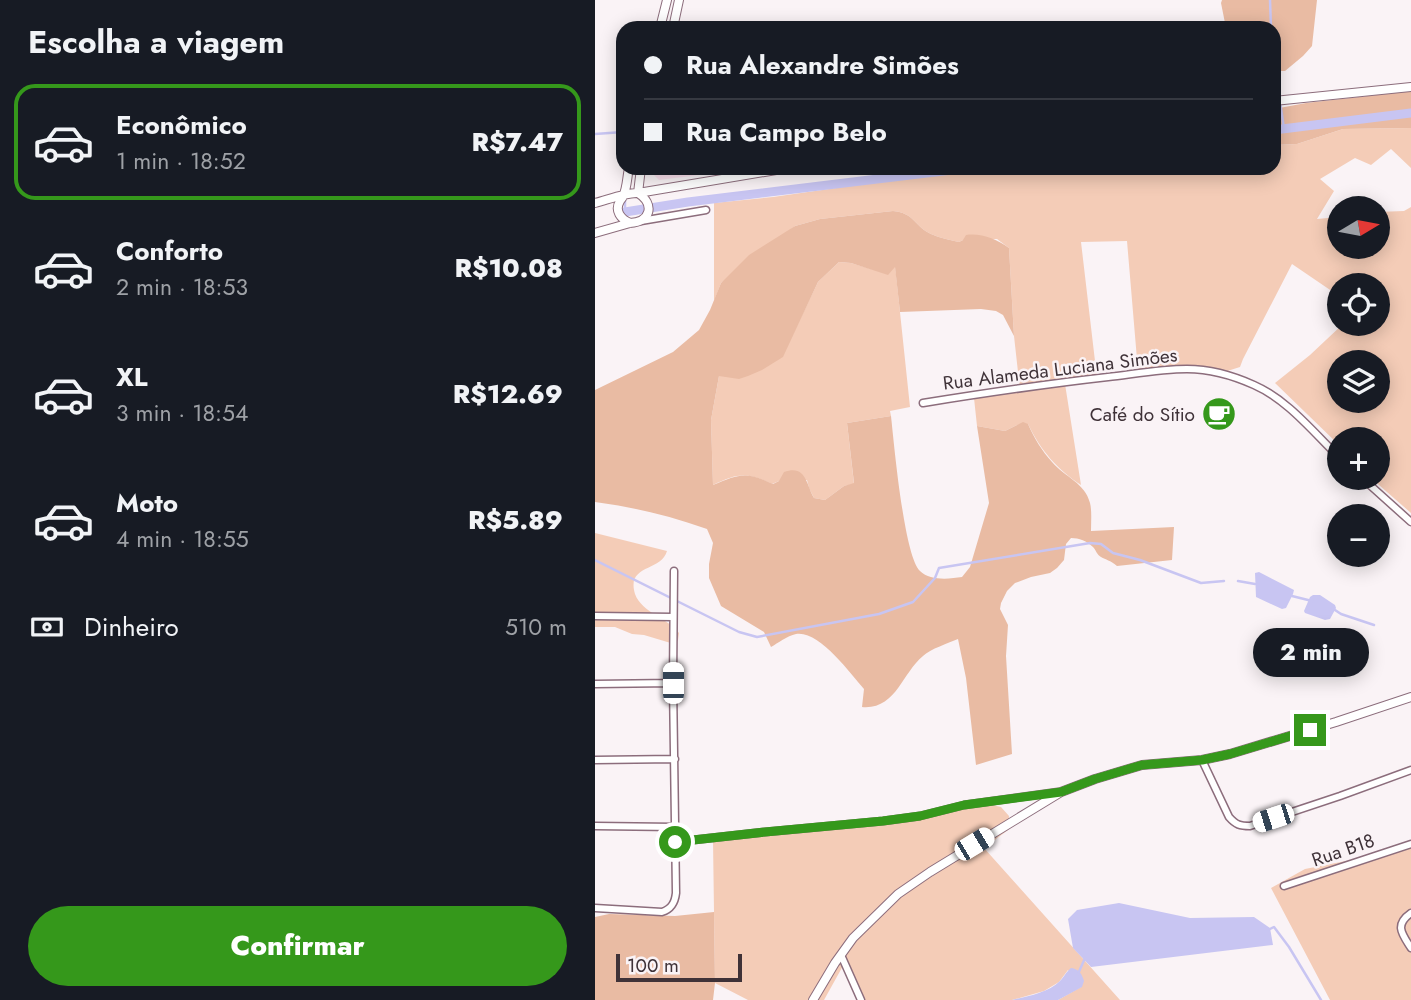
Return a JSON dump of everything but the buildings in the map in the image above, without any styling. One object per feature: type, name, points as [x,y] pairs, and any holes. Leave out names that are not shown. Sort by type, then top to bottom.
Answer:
[{"type":"street","points":[[662,21],[667,0]]},
{"type":"street","points":[[674,21],[679,0]]},
{"type":"street","points":[[1281,100],[1411,88]]},
{"type":"street","points":[[628,175],[618,212],[630,223]]},
{"type":"street","points":[[638,193],[640,175]]},
{"type":"street","points":[[595,203],[630,193],[746,175]]},
{"type":"street","points":[[638,193],[645,198],[649,206],[647,215],[641,221]]},
{"type":"street","points":[[595,233],[630,223],[706,209]]},
{"type":"street","name":"Rua Alameda Luciana Simões","points":[[923,403],[1017,387],[1188,369],[1216,372],[1253,384],[1289,408],[1327,445]]},
{"type":"street","points":[[1375,490],[1411,522]]},
{"type":"street","points":[[595,908],[653,912],[668,910],[675,901],[674,571]]},
{"type":"street","points":[[595,616],[673,617]]},
{"type":"street","points":[[595,684],[673,683]]},
{"type":"street","points":[[813,1000],[853,938],[898,894],[1061,792],[1142,765],[1202,760],[1230,754],[1411,697]]},
{"type":"street","points":[[595,760],[675,759]]},
{"type":"street","points":[[1202,760],[1229,817],[1235,824],[1243,826],[1250,826],[1411,770]]},
{"type":"street","points":[[675,842],[883,821],[920,816],[964,805],[1061,792]]},
{"type":"street","points":[[595,826],[675,827]]},
{"type":"street","name":"Rua B18","points":[[1284,886],[1411,844]]},
{"type":"street","points":[[1411,913],[1403,920],[1401,929],[1411,948]]},
{"type":"street","points":[[841,955],[861,1000]]},
{"type":"shaded area","points":[[1222,0],[1317,0],[1312,46],[1285,71],[1281,71],[1281,21],[1225,21]]},
{"type":"shaded area","points":[[1411,91],[1411,128],[1343,129],[1297,144],[1281,145],[1281,108]]},
{"type":"shaded area","points":[[1411,128],[1411,168],[1391,149],[1371,165],[1355,158],[1320,179],[1334,191],[1331,196],[1327,196],[1327,203],[1317,219],[1327,218],[1327,259],[1390,259],[1390,212],[1404,211],[1411,207],[1411,513],[1385,490],[1390,490],[1390,427],[1327,427],[1327,433],[1275,383],[1330,336],[1390,336],[1390,273],[1327,273],[1327,288],[1292,264],[1240,367],[1221,373],[1182,367],[1138,371],[1127,241],[1081,242],[1097,378],[1065,384],[1081,485],[1050,459],[1028,424],[1017,425],[1005,431],[977,426],[974,398],[1020,390],[1009,248],[997,239],[959,242],[945,239],[926,231],[906,214],[893,211],[820,219],[795,226],[721,283],[714,301],[714,203],[938,175],[1281,175],[1281,145],[1297,144],[1343,129]]},
{"type":"shaded area","points":[[654,175],[699,175],[659,180]]},
{"type":"shaded area","points":[[893,211],[906,214],[926,231],[938,237],[959,242],[966,235],[978,235],[994,239],[1009,248],[1014,336],[1003,315],[996,311],[981,309],[900,312],[895,267],[888,275],[851,263],[839,262],[818,282],[783,357],[762,370],[739,379],[719,376],[711,420],[713,485],[743,476],[756,477],[773,484],[779,481],[784,472],[791,470],[801,473],[814,498],[825,500],[844,486],[854,483],[847,423],[891,416],[901,498],[914,561],[920,571],[934,578],[962,577],[970,567],[989,503],[977,426],[1005,431],[1023,422],[1028,424],[1052,462],[1084,490],[1090,503],[1091,531],[1174,527],[1172,560],[1117,566],[1100,556],[1088,543],[1071,538],[1066,544],[1064,560],[1057,568],[1050,573],[1015,583],[1007,591],[1000,609],[1008,625],[1006,656],[1012,754],[976,765],[966,678],[958,639],[923,656],[891,697],[883,703],[862,707],[864,689],[824,645],[805,635],[796,634],[771,647],[764,632],[721,606],[709,578],[713,543],[707,529],[652,512],[595,502],[595,390],[673,352],[699,330],[721,283],[749,255],[795,226],[820,219]]},
{"type":"shaded area","points":[[839,262],[888,274],[895,265],[910,407],[890,411],[891,416],[847,423],[854,484],[844,486],[825,500],[814,498],[807,480],[779,481],[772,484],[756,477],[743,476],[729,478],[713,485],[711,420],[719,376],[782,357],[818,282]]},
{"type":"shaded area","points":[[595,533],[667,551],[664,558],[635,578],[634,584],[638,601],[679,633],[674,644],[615,627],[595,627]]},
{"type":"shaded area","points":[[992,805],[1001,807],[1009,816],[1008,830],[984,848],[1120,1000],[1058,1000],[1081,987],[1068,970],[1059,982],[1044,991],[1012,1000],[861,1000],[844,964],[824,1000],[748,1000],[715,983],[713,840],[865,825]]},
{"type":"shaded area","points":[[1411,843],[1411,1000],[1330,1000],[1271,888],[1305,869],[1361,858]]},
{"type":"shaded area","points":[[714,912],[713,1000],[595,1000],[595,917],[609,914],[675,916]]},
{"type":"water","points":[[1259,572],[1294,590],[1286,608],[1282,609],[1256,597],[1255,573]]},
{"type":"water","points":[[1313,595],[1320,595],[1335,605],[1330,619],[1325,620],[1305,613]]},
{"type":"water","points":[[1119,903],[1190,918],[1254,917],[1270,928],[1273,945],[1091,967],[1073,948],[1068,919],[1077,910]]},
{"type":"water","points":[[1071,968],[1081,974],[1084,981],[1082,987],[1058,1000],[1012,1000],[1050,988]]},
{"type":"waterway","points":[[1270,0],[1271,21]]},
{"type":"waterway","points":[[1281,108],[1284,129]]},
{"type":"waterway","points":[[1281,129],[1411,113]]},
{"type":"waterway","points":[[595,134],[616,132]]},
{"type":"waterway","points":[[625,212],[910,175]]},
{"type":"waterway","points":[[625,199],[625,212]]},
{"type":"waterway","points":[[595,560],[739,632],[757,637],[879,614],[913,602],[935,578],[939,568],[1090,543],[1101,544],[1113,553],[1201,583],[1224,581]]},
{"type":"waterway","points":[[1238,581],[1255,584]]},
{"type":"waterway","points":[[1292,596],[1312,601]]},
{"type":"waterway","points":[[1332,608],[1341,614],[1374,625]]},
{"type":"waterway","points":[[1270,929],[1274,927],[1289,947],[1321,1000]]},
{"type":"waterway","points":[[1078,974],[1085,958]]},
{"type":"place","name":"Café do Sítio","points":[[1219,414]]},
{"type":"route","points":[[675,842],[883,821],[920,816],[964,805],[1061,792],[1142,765],[1202,760],[1310,730]]}]
